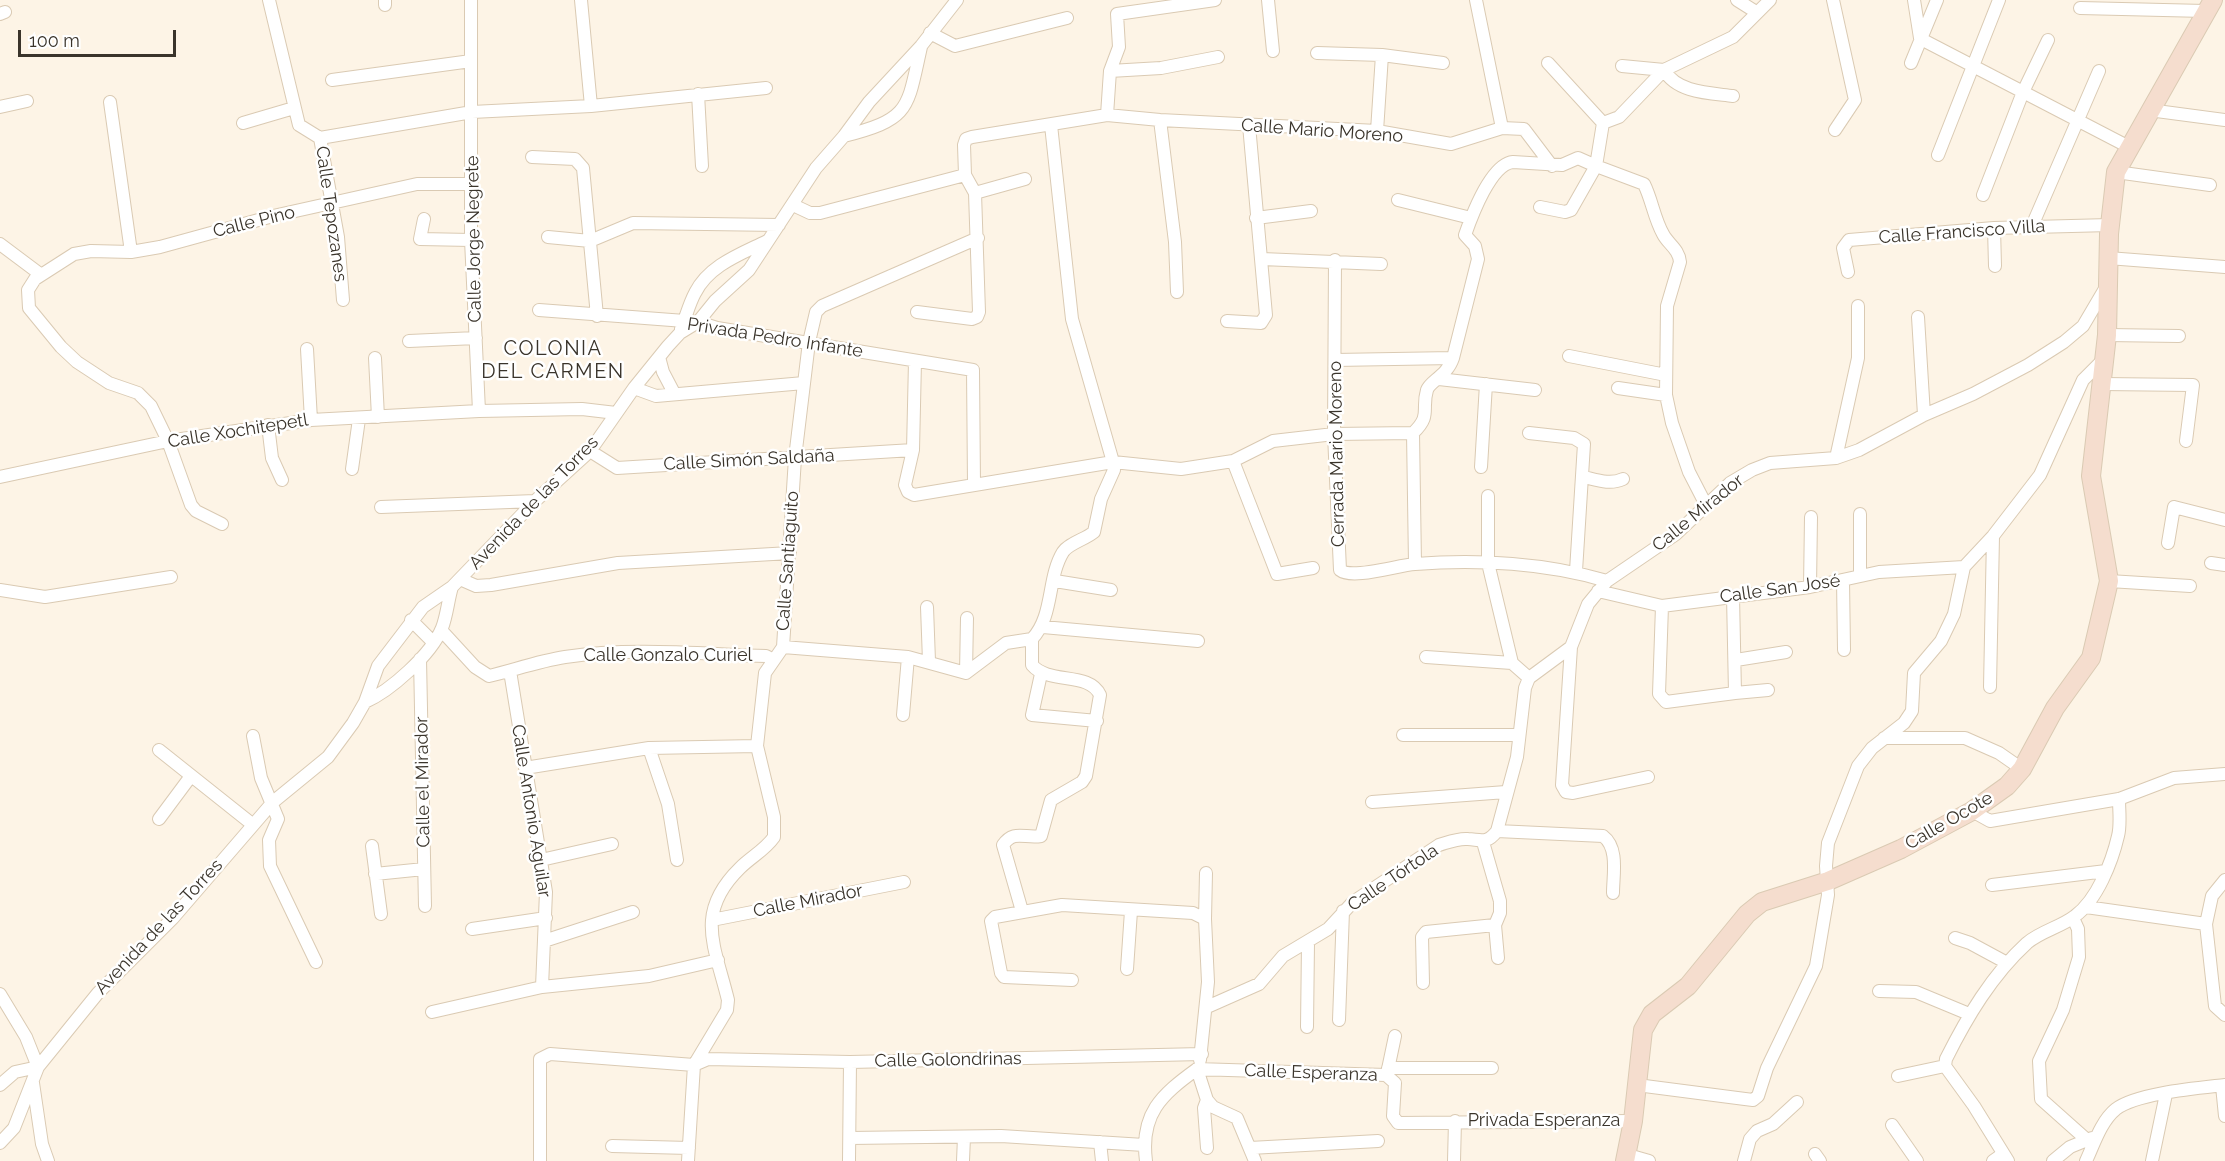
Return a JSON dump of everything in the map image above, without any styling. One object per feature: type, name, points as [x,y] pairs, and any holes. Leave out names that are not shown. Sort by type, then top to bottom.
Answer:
[{"type":"street","name":"Calle Tepozanes","points":[[269,0],[299,125],[320,138],[338,237],[343,300]]},
{"type":"street","name":"Calle Jorge Negrete","points":[[471,0],[471,240],[479,411]]},
{"type":"street","points":[[581,0],[591,106]]},
{"type":"street","name":"Avenida de las Torres","points":[[698,322],[711,305],[749,270],[816,168],[869,102],[921,46],[957,0]]},
{"type":"street","points":[[1107,115],[1110,71],[1119,47],[1117,14],[1170,3],[1215,0]]},
{"type":"street","points":[[1268,0],[1273,51]]},
{"type":"street","points":[[1476,0],[1502,128],[1524,129],[1552,166]]},
{"type":"street","points":[[1737,0],[1755,12]]},
{"type":"street","points":[[1603,123],[1619,117],[1664,70],[1733,37],[1749,24],[1755,12],[1770,0]]},
{"type":"street","points":[[1833,0],[1855,100],[1836,130]]},
{"type":"street","points":[[1914,0],[1920,39]]},
{"type":"street","points":[[1911,63],[1937,0]]},
{"type":"street","points":[[1938,155],[1999,0]]},
{"type":"street","points":[[2080,8],[2209,6]]},
{"type":"street","points":[[2209,6],[2116,172],[2211,185]]},
{"type":"street","points":[[930,33],[955,46],[1067,18]]},
{"type":"street","points":[[1920,39],[2129,147]]},
{"type":"street","points":[[1983,195],[2023,92],[2048,40]]},
{"type":"street","name":"Avenida de las Torres","points":[[844,136],[877,126],[901,113],[912,90],[921,46]]},
{"type":"street","points":[[1317,53],[1382,56],[1443,63]]},
{"type":"street","points":[[1377,131],[1382,56]]},
{"type":"street","points":[[1110,71],[1161,68],[1218,57]]},
{"type":"street","points":[[332,80],[471,61]]},
{"type":"street","points":[[1548,63],[1603,123]]},
{"type":"street","points":[[1622,66],[1664,70]]},
{"type":"street","points":[[1664,70],[1668,78],[1693,91],[1734,96]]},
{"type":"street","points":[[2032,226],[2099,71]]},
{"type":"street","points":[[320,138],[472,112],[591,106],[766,88]]},
{"type":"street","points":[[698,94],[702,166]]},
{"type":"street","points":[[0,107],[27,101]]},
{"type":"street","points":[[110,102],[131,252]]},
{"type":"street","points":[[243,123],[294,108]]},
{"type":"street","points":[[2149,110],[2225,120]]},
{"type":"street","name":"Calle Mario Moreno","points":[[965,175],[964,145],[966,139],[1107,115],[1160,120],[1377,131],[1450,144],[1502,128]]},
{"type":"street","points":[[1160,120],[1175,242],[1177,292]]},
{"type":"street","points":[[1540,207],[1565,212],[1571,210],[1596,166],[1603,123]]},
{"type":"street","points":[[783,647],[908,657],[966,673],[974,670],[1000,646],[1032,639],[1043,627],[1063,553],[1094,532],[1101,499],[1114,470],[1072,319],[1051,125]]},
{"type":"street","points":[[1227,321],[1261,323],[1265,320],[1262,259],[1256,218],[1249,125]]},
{"type":"street","points":[[532,157],[575,159],[583,168],[597,316]]},
{"type":"street","points":[[915,361],[913,450],[911,469],[906,477],[908,492],[923,495],[1113,462],[1181,469],[1233,461],[1274,441],[1334,434],[1413,433],[1424,423],[1427,414],[1427,391],[1431,384],[1449,370],[1453,358],[1478,259],[1475,246],[1465,235],[1495,171],[1505,162],[1552,166],[1562,165],[1578,158],[1644,184],[1662,232],[1680,254],[1680,262],[1667,306],[1666,395],[1672,423],[1689,472],[1706,505]]},
{"type":"street","name":"Calle Ocote","points":[[1626,1158],[1633,1121],[1643,1030],[1653,1014],[1688,986],[1747,914],[1762,902],[1828,881],[1901,849],[1972,811],[2007,786],[2022,769],[2055,708],[2091,658],[2109,581],[2091,476],[2107,335],[2108,258],[2116,172]]},
{"type":"street","points":[[793,205],[810,213],[820,213],[965,175],[975,193],[978,238],[977,317],[965,319],[917,312]]},
{"type":"street","points":[[975,193],[1026,179]]},
{"type":"street","name":"Calle Pino","points":[[40,274],[74,254],[91,251],[131,252],[417,184],[472,184]]},
{"type":"street","points":[[1398,200],[1471,218]]},
{"type":"street","points":[[1256,218],[1311,211]]},
{"type":"street","points":[[424,219],[420,239],[471,240]]},
{"type":"street","points":[[548,237],[590,241],[633,223],[779,225]]},
{"type":"street","name":"Calle Francisco Villa","points":[[1848,272],[1843,248],[1849,240],[1994,228],[2110,225]]},
{"type":"street","points":[[1994,228],[1995,266]]},
{"type":"street","name":"Calle Santiaguito","points":[[688,1161],[694,1065],[727,1010],[728,1000],[713,942],[713,903],[720,890],[774,837],[774,817],[757,746],[764,679],[772,659],[783,647],[795,458],[809,342],[816,312],[822,306],[978,238]]},
{"type":"street","name":"Avenida de las Torres","points":[[0,1143],[14,1128],[38,1067],[98,993],[173,918],[273,802],[328,757],[365,702],[378,666],[411,621],[423,607],[456,583],[535,501],[590,451],[634,388],[682,328],[696,291],[709,275],[729,260],[767,241]]},
{"type":"street","points":[[0,244],[40,274],[28,290],[30,308],[77,362],[109,383],[138,393],[151,406],[168,441],[191,505],[196,511],[222,524]]},
{"type":"street","points":[[2108,258],[2225,267]]},
{"type":"street","points":[[1262,259],[1335,260],[1381,264]]},
{"type":"street","name":"Cerrada Mario Moreno","points":[[1335,260],[1334,434],[1340,570],[1344,573],[1357,574],[1415,564]]},
{"type":"street","name":"Calle Mirador","points":[[1648,777],[1566,792],[1562,785],[1571,648],[1583,615],[1607,580],[1676,534],[1730,483],[1770,463],[1836,458],[1859,450],[1924,415],[1973,394],[2064,342],[2083,326],[2109,281]]},
{"type":"street","points":[[1836,458],[1858,357],[1858,306]]},
{"type":"street","name":"Privada Pedro Infante","points":[[539,310],[682,328],[698,322],[717,328],[973,370],[974,485]]},
{"type":"street","points":[[1918,317],[1924,415]]},
{"type":"street","points":[[2107,335],[2179,336]]},
{"type":"street","points":[[409,341],[476,338]]},
{"type":"street","points":[[307,350],[311,420]]},
{"type":"street","points":[[1569,356],[1666,375]]},
{"type":"street","points":[[659,357],[663,372],[674,393]]},
{"type":"street","points":[[375,358],[378,417]]},
{"type":"street","points":[[1335,360],[1453,358]]},
{"type":"street","points":[[1637,1085],[1745,1100],[1753,1100],[1758,1096],[1767,1068],[1816,966],[1824,928],[1828,843],[1842,802],[1858,766],[1884,738],[1904,723],[1912,711],[1914,673],[1941,641],[1954,614],[1964,567],[1993,536],[2040,475],[2083,380],[2105,358]]},
{"type":"street","points":[[1439,380],[1535,390]]},
{"type":"street","points":[[634,388],[656,396],[804,383]]},
{"type":"street","points":[[1481,467],[1486,384]]},
{"type":"street","points":[[2102,384],[2193,385],[2186,441]]},
{"type":"street","points":[[1618,388],[1666,395]]},
{"type":"street","points":[[479,411],[582,409],[616,413]]},
{"type":"street","name":"Calle Xochitepetl","points":[[0,477],[168,441],[268,425],[311,420],[479,411]]},
{"type":"street","points":[[352,469],[359,419]]},
{"type":"street","points":[[268,425],[272,458],[282,480]]},
{"type":"street","points":[[1413,433],[1415,564],[1488,563],[1576,571],[1607,580]]},
{"type":"street","points":[[1529,433],[1581,440],[1584,444],[1584,477],[1576,571]]},
{"type":"street","name":"Calle Simón Saldaña","points":[[590,451],[617,468],[913,450]]},
{"type":"street","points":[[1233,461],[1276,574],[1313,568]]},
{"type":"street","points":[[1584,477],[1605,482],[1616,482],[1623,479]]},
{"type":"street","points":[[1488,496],[1488,563],[1512,663],[1529,678]]},
{"type":"street","points":[[381,507],[535,501]]},
{"type":"street","points":[[2168,543],[2174,507],[2225,520]]},
{"type":"street","points":[[1860,514],[1860,576]]},
{"type":"street","points":[[1810,587],[1811,517]]},
{"type":"street","points":[[1990,687],[1993,536]]},
{"type":"street","points":[[456,583],[491,585],[618,562],[790,553]]},
{"type":"street","points":[[2211,563],[2225,565]]},
{"type":"street","name":"Calle San José","points":[[1598,591],[1662,606],[1810,587],[1879,572],[1964,567]]},
{"type":"street","points":[[0,590],[45,597],[171,577]]},
{"type":"street","points":[[1843,580],[1844,650]]},
{"type":"street","points":[[1055,581],[1112,590]]},
{"type":"street","points":[[2109,581],[2190,586]]},
{"type":"street","name":"Avenida de las Torres","points":[[365,702],[389,689],[420,659],[433,642],[441,630],[456,583]]},
{"type":"street","points":[[1733,596],[1735,693]]},
{"type":"street","points":[[1662,606],[1659,694],[1662,700],[1666,702],[1768,690]]},
{"type":"street","points":[[927,608],[929,661]]},
{"type":"street","points":[[966,673],[967,618]]},
{"type":"street","points":[[411,621],[433,642]]},
{"type":"street","points":[[1043,627],[1198,641]]},
{"type":"street","name":"Calle Gonzalo Curiel","points":[[441,630],[483,675],[489,676],[563,657],[588,655],[668,652],[772,659]]},
{"type":"street","points":[[1022,911],[1003,845],[1008,838],[1018,834],[1041,836],[1048,805],[1052,800],[1082,782],[1086,776],[1100,695],[1095,686],[1041,674],[1032,665],[1032,639]]},
{"type":"street","points":[[1498,958],[1495,925],[1500,913],[1500,901],[1484,842],[1497,831],[1516,758],[1529,678],[1571,648]]},
{"type":"street","points":[[1736,660],[1786,651]]},
{"type":"street","points":[[903,715],[908,657]]},
{"type":"street","points":[[1426,657],[1512,663]]},
{"type":"street","name":"Calle el Mirador","points":[[420,659],[425,906]]},
{"type":"street","name":"Calle Antonio Aguilar","points":[[510,671],[542,860],[546,918],[542,987]]},
{"type":"street","points":[[1041,674],[1032,715],[1097,721]]},
{"type":"street","points":[[1403,735],[1519,735]]},
{"type":"street","points":[[253,736],[261,778],[273,802],[278,819],[269,840],[270,866],[316,962]]},
{"type":"street","points":[[1884,738],[1965,738],[1999,753],[2022,769]]},
{"type":"street","points":[[525,768],[650,748],[757,746]]},
{"type":"street","points":[[650,748],[668,804],[677,860]]},
{"type":"street","points":[[159,750],[252,824]]},
{"type":"street","points":[[1972,811],[1990,821],[2119,799],[2174,778],[2225,774]]},
{"type":"street","points":[[159,819],[191,776]]},
{"type":"street","points":[[1372,802],[1506,792]]},
{"type":"street","points":[[2001,1159],[1974,1106],[1945,1066],[1946,1059],[1969,1014],[2007,963],[2029,941],[2073,918],[2086,907],[2106,871],[2118,835],[2119,799]]},
{"type":"street","points":[[1497,831],[1603,836],[1610,841],[1613,851],[1612,893]]},
{"type":"street","name":"Calle Tórtola","points":[[1207,1007],[1251,989],[1283,956],[1328,929],[1343,911],[1366,892],[1439,845],[1467,839],[1484,842]]},
{"type":"street","points":[[542,860],[612,843]]},
{"type":"street","points":[[372,846],[381,914]]},
{"type":"street","points":[[375,874],[424,869]]},
{"type":"street","points":[[1992,885],[2106,871]]},
{"type":"street","points":[[1146,1161],[1144,1145],[1148,1120],[1156,1104],[1172,1087],[1197,1069],[1202,1054],[1208,982],[1205,919],[1206,873]]},
{"type":"street","points":[[2225,880],[2212,896],[2206,924],[2215,1006],[2225,1016]]},
{"type":"street","name":"Calle Mirador","points":[[712,920],[904,882]]},
{"type":"street","points":[[1072,980],[1004,977],[1001,973],[991,921],[995,917],[1062,905],[1193,913],[1205,919]]},
{"type":"street","points":[[2086,907],[2206,924]]},
{"type":"street","points":[[1127,969],[1131,911]]},
{"type":"street","points":[[1339,1020],[1343,911]]},
{"type":"street","points":[[544,941],[633,912]]},
{"type":"street","points":[[472,929],[546,918]]},
{"type":"street","points":[[2073,918],[2078,929],[2079,957],[2063,1010],[2039,1062],[2041,1099],[2092,1138]]},
{"type":"street","points":[[1422,983],[1422,937],[1426,932],[1495,925]]},
{"type":"street","points":[[1955,938],[1970,943],[2007,963]]},
{"type":"street","points":[[1307,1028],[1308,943]]},
{"type":"street","points":[[432,1012],[542,987],[649,976],[718,960]]},
{"type":"street","points":[[1879,991],[1916,992],[1969,1014]]},
{"type":"street","points":[[0,994],[26,1037],[38,1067],[15,1072],[0,1085]]},
{"type":"street","points":[[1395,1036],[1387,1071],[1492,1068]]},
{"type":"street","name":"Calle Golondrinas","points":[[540,1161],[540,1059],[550,1054],[694,1065],[708,1059],[850,1062],[1202,1054]]},
{"type":"street","points":[[849,1161],[850,1062]]},
{"type":"street","points":[[1898,1076],[1945,1066]]},
{"type":"street","points":[[1197,1069],[1207,1100],[1213,1107],[1237,1118],[1255,1161]]},
{"type":"street","name":"Calle Esperanza","points":[[1197,1069],[1387,1071],[1395,1083],[1394,1121],[1398,1123],[1455,1121]]},
{"type":"street","points":[[33,1083],[42,1144],[48,1161]]},
{"type":"street","points":[[2086,1161],[2092,1138],[2117,1108],[2166,1094],[2223,1086],[2225,1116]]},
{"type":"street","points":[[2152,1161],[2166,1094]]},
{"type":"street","points":[[1207,1100],[1204,1108],[1208,1148]]},
{"type":"street","points":[[1744,1161],[1750,1139],[1757,1131],[1773,1124],[1797,1102]]},
{"type":"street","points":[[1454,1161],[1455,1121]]},
{"type":"street","name":"Privada Esperanza","points":[[1455,1121],[1633,1121]]},
{"type":"street","points":[[1892,1125],[1917,1161]]},
{"type":"street","points":[[850,1138],[1001,1136],[1144,1145]]},
{"type":"street","points":[[963,1161],[964,1137]]},
{"type":"street","points":[[2053,1161],[2070,1148],[2092,1138]]},
{"type":"street","points":[[1100,1142],[1102,1161]]},
{"type":"street","points":[[1250,1148],[1378,1142]]},
{"type":"street","points":[[612,1146],[689,1148]]},
{"type":"street","points":[[1626,1158],[1649,1161]]},
{"type":"district","name":"COLONIA DEL CARMEN","points":[[553,360]]}]
